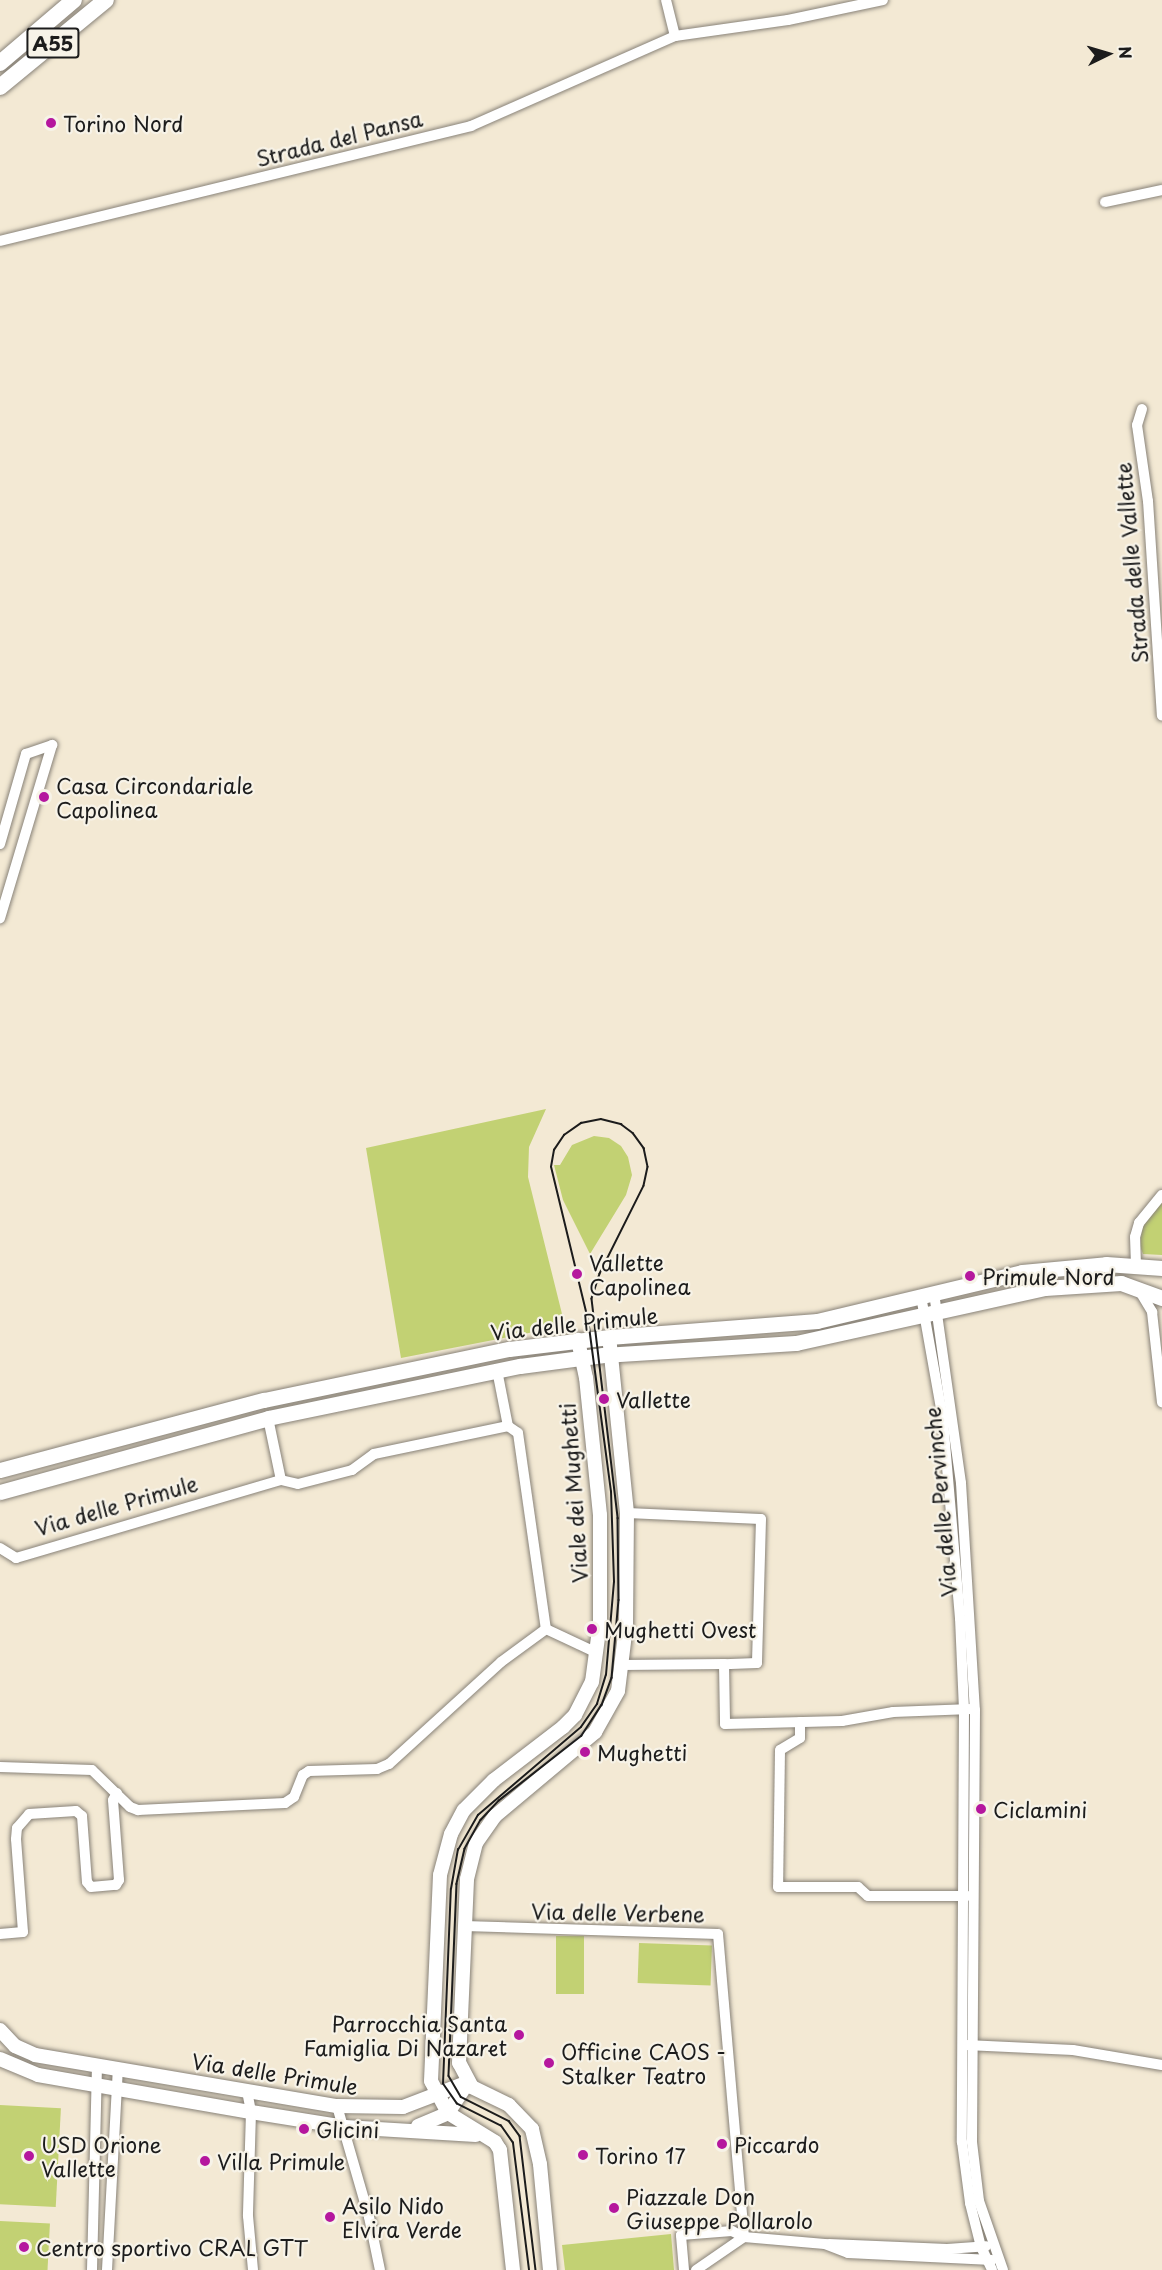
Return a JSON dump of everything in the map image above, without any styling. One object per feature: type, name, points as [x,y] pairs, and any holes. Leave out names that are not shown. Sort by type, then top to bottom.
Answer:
[{"type":"main road","name":"A55","points":[[0,63],[74,0]]},
{"type":"main road","name":"A55","points":[[0,87],[106,0]]},
{"type":"main road","name":"Via delle Primule","points":[[0,1470],[264,1400],[509,1349],[609,1337],[807,1322],[1022,1272],[1137,1265],[1162,1268]]},
{"type":"main road","name":"Via delle Primule","points":[[0,1492],[268,1418],[497,1370],[609,1354],[796,1343],[1045,1288],[1106,1283],[1137,1287],[1162,1298]]},
{"type":"main road","points":[[264,1400],[268,1418]]},
{"type":"street","points":[[666,0],[675,36]]},
{"type":"street","name":"Strada del Pansa","points":[[0,241],[471,126],[675,36],[788,20],[883,0]]},
{"type":"street","points":[[1105,202],[1162,190]]},
{"type":"street","name":"Strada delle Vallette","points":[[1142,409],[1137,425],[1148,501],[1162,716]]},
{"type":"street","points":[[0,844],[26,754],[51,745],[0,918]]},
{"type":"street","points":[[1137,1265],[1135,1237],[1139,1223],[1162,1195]]},
{"type":"street","points":[[1137,1287],[1152,1312],[1162,1402]]},
{"type":"street","name":"Via delle Pervinche","points":[[928,1295],[932,1312],[950,1483],[969,1709],[966,2087],[975,2177],[989,2265]]},
{"type":"street","points":[[550,2270],[540,2164],[532,2129],[509,2105],[468,2082],[458,2058],[464,1926],[470,1862],[481,1836],[495,1816],[595,1732],[618,1691],[622,1665],[627,1513],[609,1337]]},
{"type":"street","name":"Viale dei Mughetti","points":[[513,2270],[500,2151],[486,2136],[448,2114],[436,2095],[429,2065],[440,1875],[451,1834],[477,1795],[575,1715],[592,1682],[597,1653],[600,1515],[582,1357],[578,1340]]},
{"type":"street","name":"Via delle Primule","points":[[497,1370],[508,1426],[518,1433],[546,1629]]},
{"type":"street","points":[[268,1418],[281,1480]]},
{"type":"street","name":"Via delle Primule","points":[[0,1548],[16,1558],[281,1480],[298,1484],[352,1470],[374,1454],[508,1426]]},
{"type":"street","points":[[622,1665],[757,1663],[761,1520],[627,1513]]},
{"type":"street","points":[[0,1767],[83,1768],[101,1776],[130,1807],[138,1810],[275,1805],[294,1797],[303,1775],[309,1772],[377,1769],[389,1764],[501,1662],[546,1629],[597,1653]]},
{"type":"street","points":[[724,1664],[725,1724],[800,1722],[969,1709]]},
{"type":"street","points":[[800,1722],[800,1738],[780,1750],[778,1887],[858,1887],[868,1896],[968,1896]]},
{"type":"street","points":[[0,1934],[23,1932],[16,1839],[17,1828],[29,1814],[76,1811],[82,1816],[87,1882],[91,1887],[116,1885],[119,1880],[113,1800],[117,1793]]},
{"type":"street","name":"Via delle Verbene","points":[[464,1926],[718,1934],[744,2237]]},
{"type":"street","name":"Via delle Primule","points":[[0,2030],[15,2046],[35,2055],[337,2106],[403,2107],[468,2082]]},
{"type":"street","points":[[967,2045],[1073,2050],[1162,2065]]},
{"type":"street","name":"Via delle Primule","points":[[0,2060],[38,2075],[345,2127],[407,2128],[486,2136]]},
{"type":"street","points":[[92,2270],[97,2067]]},
{"type":"street","points":[[107,2270],[118,2070]]},
{"type":"street","points":[[448,2114],[468,2082]]},
{"type":"street","points":[[247,2091],[250,2112],[248,2216],[253,2270]]},
{"type":"street","points":[[337,2106],[345,2127],[380,2270]]},
{"type":"street","name":"Via delle Primule","points":[[407,2128],[448,2114]]},
{"type":"street","points":[[95,2204],[111,2206]]},
{"type":"street","points":[[684,2270],[681,2235],[732,2231],[744,2237],[825,2244],[987,2246]]},
{"type":"street","points":[[696,2270],[744,2237]]},
{"type":"street","points":[[825,2244],[849,2253],[989,2265],[998,2259]]},
{"type":"street","name":"Via delle Pervinche","points":[[987,2246],[998,2259],[1003,2270]]},
{"type":"green space","points":[[546,1109],[529,1147],[528,1177],[565,1326],[401,1358],[366,1148]]},
{"type":"green space","points":[[594,1136],[609,1138],[621,1146],[628,1157],[632,1175],[626,1195],[590,1254],[563,1200],[554,1165],[560,1165],[572,1145]]},
{"type":"green space","points":[[1162,1198],[1162,1255],[1143,1254],[1140,1246],[1142,1229],[1149,1212]]},
{"type":"green space","points":[[556,1936],[584,1936],[584,1994],[556,1994]]},
{"type":"green space","points":[[639,1943],[712,1946],[711,1986],[638,1983]]},
{"type":"green space","name":"USD Orione Vallette","points":[[0,2105],[61,2108],[56,2207],[0,2204]]},
{"type":"green space","name":"Centro sportivo CRAL GTT","points":[[0,2221],[50,2224],[48,2270],[0,2270]]},
{"type":"green space","points":[[671,2234],[674,2270],[565,2270],[562,2245]]},
{"type":"tram line","points":[[529,2270],[513,2143],[501,2126],[457,2104],[443,2084],[451,1889],[458,1850],[478,1815],[581,1727],[597,1704],[606,1675],[614,1582],[611,1492],[588,1320],[551,1167],[554,1150],[564,1135],[581,1123],[601,1119],[621,1124],[633,1133],[644,1148],[648,1167],[644,1186],[600,1274],[592,1299],[618,1518],[619,1600],[612,1678],[602,1705],[582,1736],[499,1801],[481,1820],[465,1849],[457,1884],[449,2076],[461,2097],[509,2121],[520,2136],[536,2270]]},
{"type":"place","name":"Torino Nord","points":[[51,123]]},
{"type":"place","name":"Casa Circondariale Capolinea","points":[[44,797]]},
{"type":"place","name":"Vallette Capolinea","points":[[577,1274]]},
{"type":"place","name":"Primule Nord","points":[[970,1276]]},
{"type":"place","name":"Vallette","points":[[604,1399]]},
{"type":"place","name":"Mughetti Ovest","points":[[592,1629]]},
{"type":"place","name":"Mughetti","points":[[585,1752]]},
{"type":"place","name":"Ciclamini","points":[[981,1809]]},
{"type":"place","name":"Parrocchia Santa Famiglia Di Nazaret","points":[[519,2035]]},
{"type":"place","name":"Officine CAOS - Stalker Teatro","points":[[549,2063]]},
{"type":"place","name":"Glicini","points":[[304,2129]]},
{"type":"place","name":"Piccardo","points":[[722,2144]]},
{"type":"place","name":"Torino 17","points":[[583,2155]]},
{"type":"place","name":"USD Orione Vallette","points":[[29,2156]]},
{"type":"place","name":"Villa Primule","points":[[205,2161]]},
{"type":"place","name":"Piazzale Don Giuseppe Pollarolo","points":[[614,2208]]},
{"type":"place","name":"Asilo Nido Elvira Verde","points":[[330,2217]]},
{"type":"place","name":"Centro sportivo CRAL GTT","points":[[24,2247]]}]
